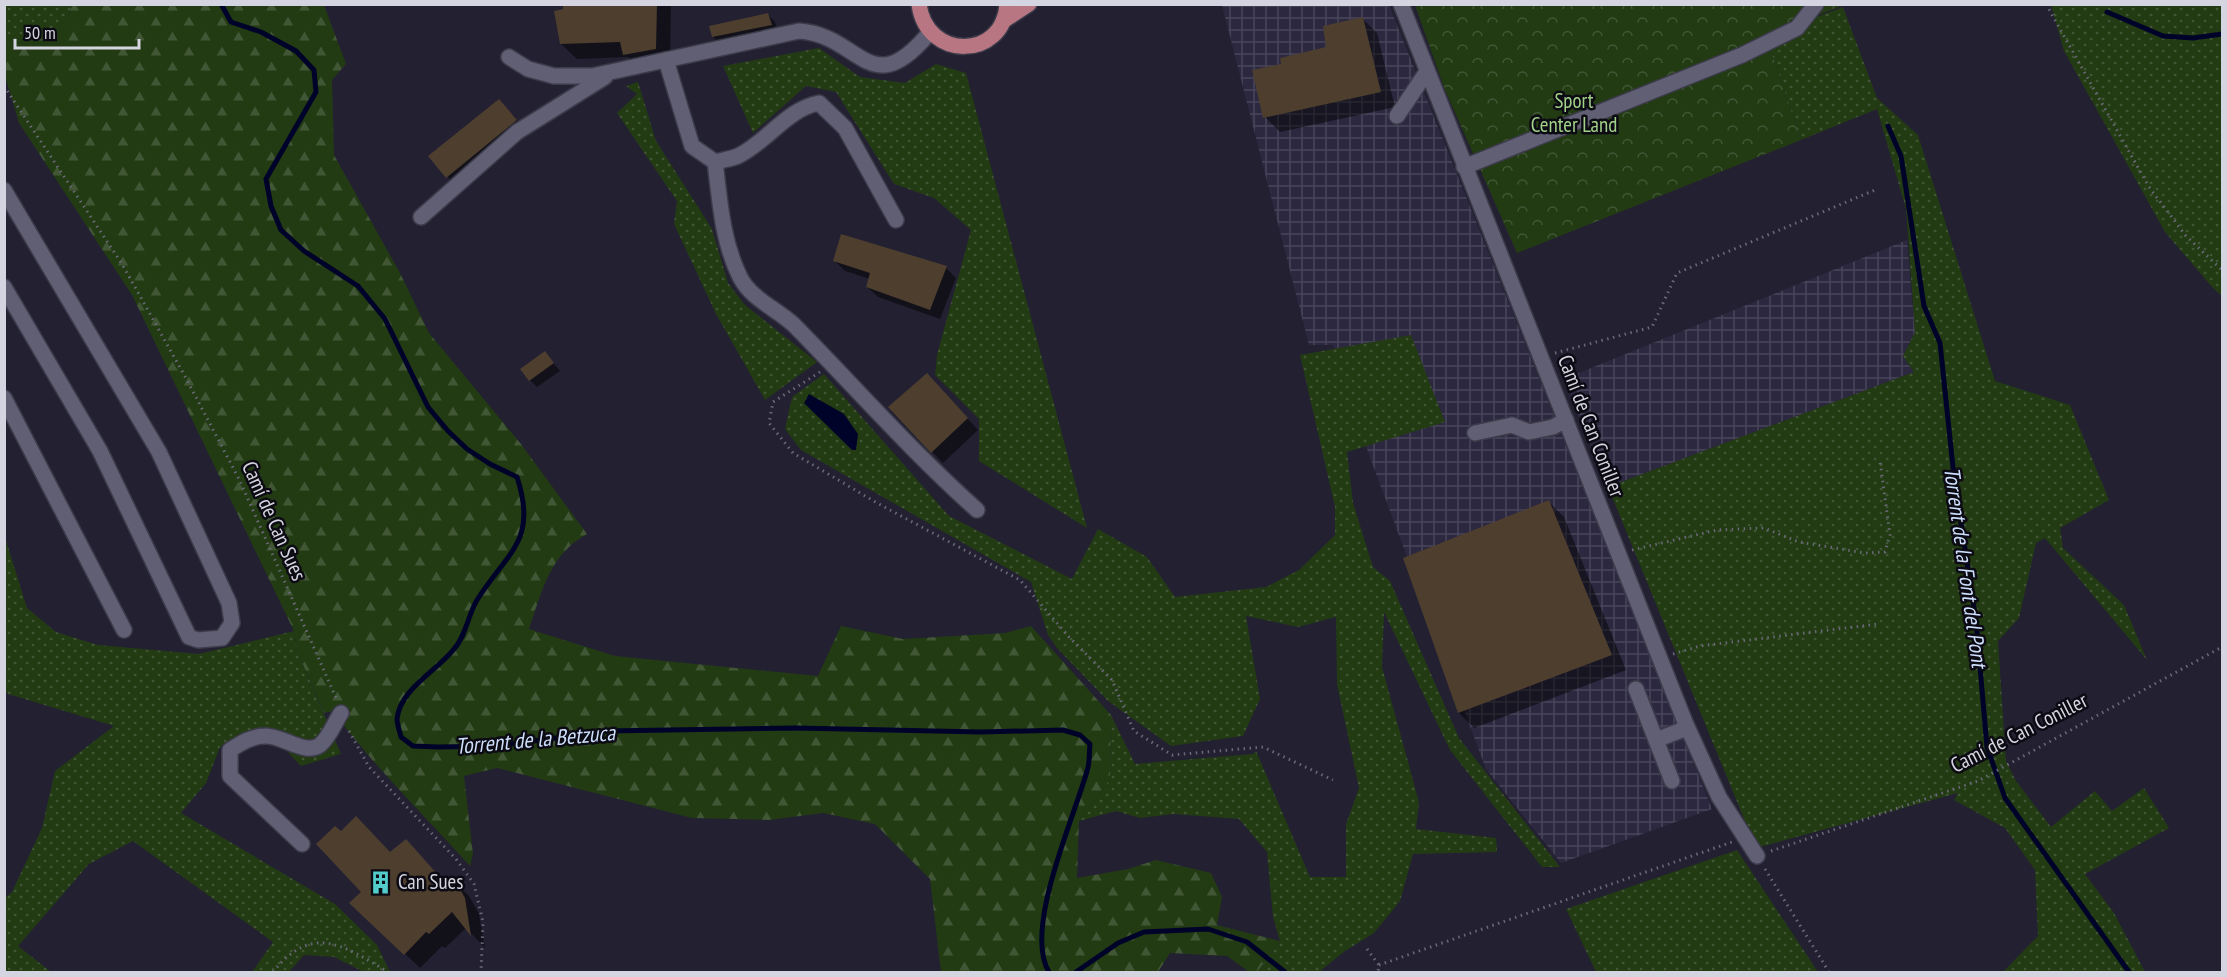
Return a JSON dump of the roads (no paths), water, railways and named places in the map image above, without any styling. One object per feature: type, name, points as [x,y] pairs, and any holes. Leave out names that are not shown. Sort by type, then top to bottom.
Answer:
[{"type":"main road","points":[[1003,21],[1008,4]]},
{"type":"main road","points":[[918,7],[930,32],[948,44],[965,47],[990,38],[1003,21],[1029,4]]},
{"type":"street","name":"Camí de Can Coniller","points":[[1401,4],[1426,73],[1542,357],[1687,728],[1719,797],[1756,856]]},
{"type":"street","points":[[1464,167],[1742,55],[1797,27],[1816,4]]},
{"type":"street","points":[[509,57],[528,69],[554,76],[592,76],[800,31],[827,36],[862,60],[873,65],[887,65],[900,60],[930,32]]},
{"type":"street","points":[[666,60],[692,146],[715,162],[737,157],[767,137],[805,105],[819,102],[845,128],[896,220]]},
{"type":"street","points":[[421,217],[517,132],[556,109],[581,90],[616,71]]},
{"type":"street","points":[[1397,116],[1426,73]]},
{"type":"street","points":[[715,162],[725,241],[741,279],[756,297],[792,324],[929,467],[977,510]]},
{"type":"street","points":[[4,190],[159,452],[229,603],[232,623],[222,638],[198,640],[189,637],[100,452],[4,287]]},
{"type":"street","points":[[4,398],[124,630]]},
{"type":"street","points":[[1475,433],[1512,425],[1530,432],[1553,427],[1566,420]]},
{"type":"street","points":[[1636,689],[1672,781]]},
{"type":"street","points":[[302,844],[230,776],[230,750],[246,740],[264,735],[284,739],[305,748],[320,745],[341,713]]},
{"type":"street","points":[[1656,740],[1687,728]]},
{"type":"water","points":[[809,394],[844,414],[858,434],[856,450],[852,450],[804,403]]},
{"type":"waterway","name":"Torrent de la Betzuca","points":[[221,4],[231,22],[261,32],[296,51],[314,70],[316,92],[266,179],[271,206],[281,230],[304,251],[358,286],[385,319],[428,407],[467,449],[490,464],[517,477],[523,499],[522,531],[516,544],[477,600],[458,644],[405,698],[397,719],[401,737],[413,746],[438,747],[497,746],[606,731],[796,728],[981,732],[1063,730],[1080,735],[1090,744],[1089,765],[1062,844],[1046,902],[1042,929],[1043,953],[1049,972]]},
{"type":"waterway","points":[[2107,12],[2163,36],[2193,38],[2222,34]]},
{"type":"waterway","name":"Torrent de la Font del Pont","points":[[1888,126],[1901,156],[1924,306],[1940,343],[1954,477],[1976,621],[1987,747],[2005,798],[2129,972]]},
{"type":"waterway","name":"Torrent de la Betzuca","points":[[1076,972],[1118,943],[1144,932],[1208,929],[1247,942],[1285,972]]},
{"type":"place","name":"Can Sues","points":[[380,882]]},
{"type":"park label","name":"Sport Center Land","points":[[1574,113]]}]
